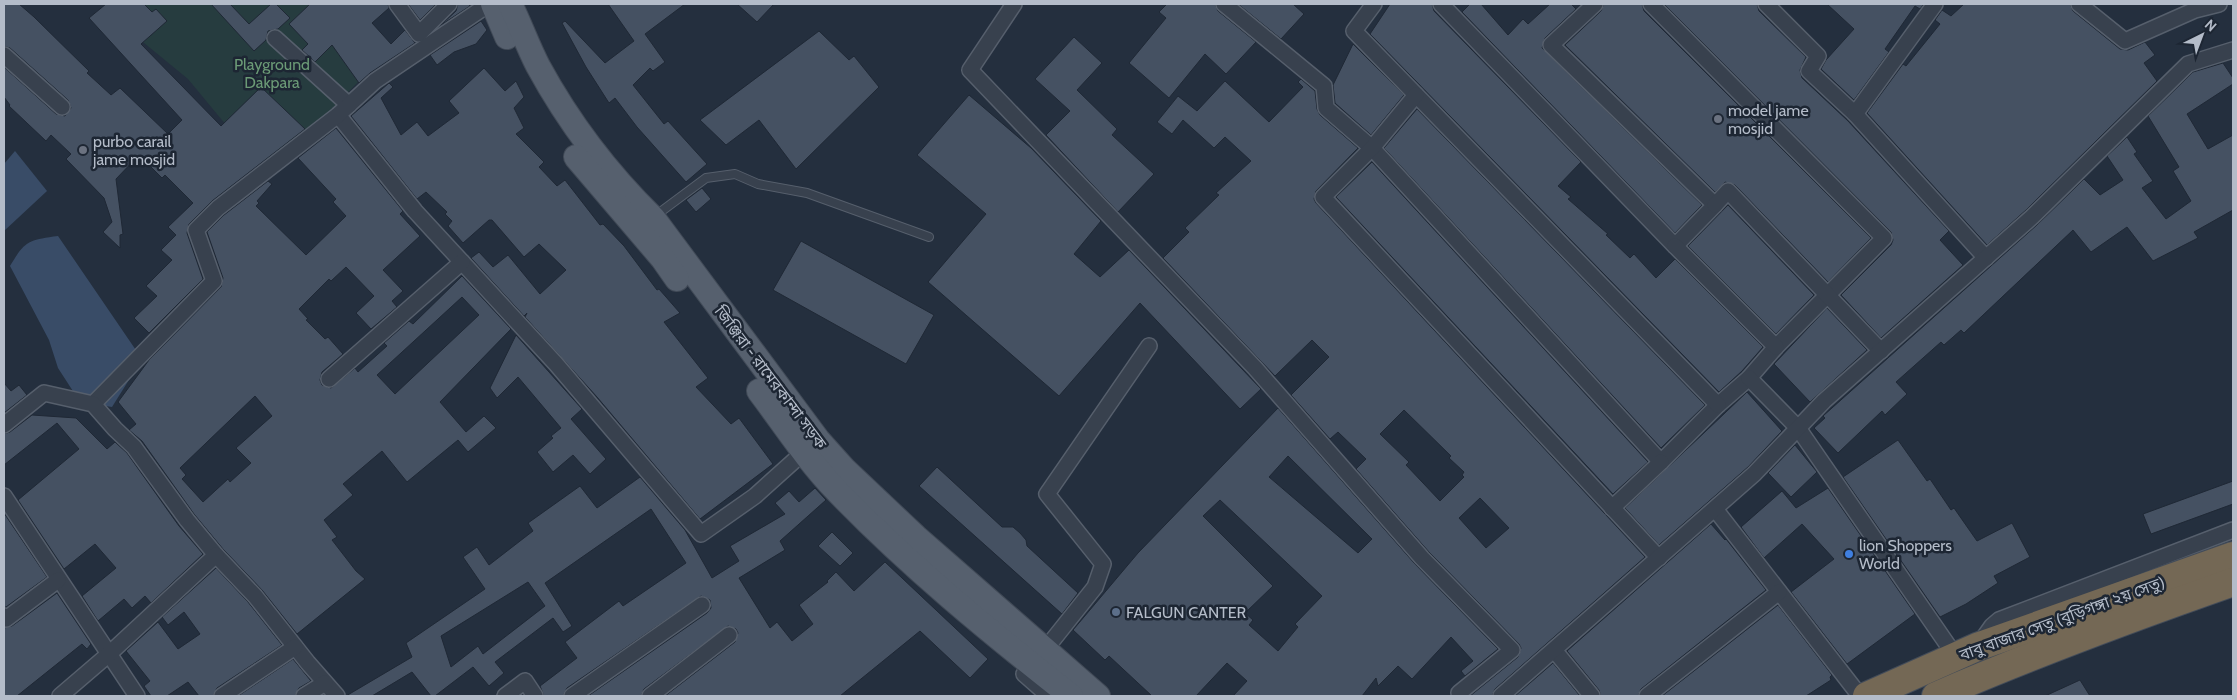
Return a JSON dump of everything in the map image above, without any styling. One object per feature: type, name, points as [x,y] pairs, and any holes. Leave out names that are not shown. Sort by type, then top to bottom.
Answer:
[{"type":"highway","name":"বাবু বাজার সেতু (বুড়িগঙ্গা ২য় সেতু)","points":[[1867,696],[1966,652],[2233,556]]},
{"type":"highway","name":"বাবু বাজার সেতু (বুড়িগঙ্গা ২য় সেতু)","points":[[1936,696],[1996,670],[2146,612],[2233,582]]},
{"type":"main road","name":"জিঞ্জিরা - রামেরকান্দা সড়ক","points":[[491,4],[524,75],[571,152],[610,200],[663,259],[781,406],[916,537],[1044,651],[1098,696]]},
{"type":"main road","name":"জিঞ্জিরা - রামেরকান্দা সড়ক","points":[[510,4],[538,66],[584,141],[622,188],[653,218],[781,406],[805,451],[835,489],[909,560],[985,626],[1071,696]]},
{"type":"street","points":[[397,4],[419,34],[449,4]]},
{"type":"street","points":[[93,404],[214,280],[196,230],[218,208],[343,110],[375,81],[491,4]]},
{"type":"street","points":[[1014,4],[970,70],[1256,368],[1422,558],[1512,650],[1458,693],[1461,696]]},
{"type":"street","points":[[1224,4],[1324,86],[1326,108],[1372,148],[1661,462]]},
{"type":"street","points":[[1374,4],[1354,31],[1718,405]]},
{"type":"street","points":[[1441,4],[1675,246],[1776,346]]},
{"type":"street","points":[[1595,4],[1552,45],[1715,205]]},
{"type":"street","points":[[1612,508],[1718,405],[1749,378],[1776,346],[1884,238],[1651,4]]},
{"type":"street","points":[[1766,4],[1818,56],[1809,71],[1855,114],[1986,258]]},
{"type":"street","points":[[1855,114],[1935,4]]},
{"type":"street","points":[[2079,4],[2125,41],[2195,10],[2219,4]]},
{"type":"street","points":[[275,38],[343,110],[415,211],[556,364],[701,534],[755,496],[805,451]]},
{"type":"street","points":[[1501,696],[1754,474],[1824,401],[2032,217],[2188,64],[2233,50]]},
{"type":"street","points":[[4,55],[62,107]]},
{"type":"street","points":[[1416,95],[1372,148],[1323,197],[1659,558]]},
{"type":"street","points":[[1675,246],[1728,191],[1880,351]]},
{"type":"street","points":[[329,379],[462,262]]},
{"type":"street","points":[[1044,651],[1095,587],[1103,564],[1047,494],[1149,346]]},
{"type":"street","points":[[1749,378],[1798,428],[1966,652],[1999,620],[2233,530]]},
{"type":"street","points":[[4,425],[44,393],[93,404],[115,429],[134,446],[186,520],[255,596],[337,696]]},
{"type":"street","points":[[4,496],[58,580],[137,696]]},
{"type":"street","points":[[1715,509],[1860,696]]},
{"type":"street","points":[[60,696],[109,654],[216,555]]},
{"type":"street","points":[[4,616],[6,619],[58,580]]},
{"type":"street","points":[[1996,670],[2011,676],[2144,623],[2233,591]]},
{"type":"street","points":[[1647,696],[1779,592]]},
{"type":"street","points":[[572,696],[702,604]]},
{"type":"street","points":[[650,696],[729,635]]},
{"type":"street","points":[[222,696],[295,647]]},
{"type":"street","points":[[1554,650],[1592,696]]},
{"type":"street","points":[[1024,674],[1048,696]]},
{"type":"street","points":[[505,696],[525,681],[535,696]]},
{"type":"street","points":[[304,696],[325,683]]},
{"type":"lane","points":[[653,218],[706,178],[735,174],[758,184],[807,193],[929,237]]},
{"type":"green space","name":"Playground Dakpara","points":[[126,4],[309,4],[341,25],[359,81],[276,166],[236,137],[188,79],[138,38]]},
{"type":"water","points":[[15,151],[47,191],[4,231],[4,164]]},
{"type":"water","points":[[58,236],[142,359],[112,407],[80,402],[58,368],[49,340],[10,266],[28,243]]},
{"type":"building","points":[[4,4],[19,4],[89,71],[87,73],[111,95],[120,88],[168,134],[182,120],[89,18],[106,4],[144,4],[152,12],[156,9],[167,21],[141,44],[221,126],[261,87],[305,129],[212,201],[189,224],[187,233],[203,279],[149,333],[134,318],[157,296],[146,286],[172,260],[161,250],[176,235],[168,227],[193,203],[165,175],[162,178],[139,155],[116,179],[123,234],[120,235],[120,248],[103,232],[112,222],[104,198],[66,159],[71,154],[51,135],[46,141],[9,106],[4,97],[4,67],[56,114],[65,116],[71,108],[68,100],[10,48],[4,46]]},
{"type":"building","points":[[211,4],[230,4],[249,24],[271,4],[276,4],[290,18],[278,29],[268,31],[266,40],[254,51]]},
{"type":"building","points":[[310,4],[388,4],[389,8],[372,23],[391,44],[405,30],[415,43],[370,73],[359,83],[332,45],[315,62],[302,50],[308,44],[289,24]]},
{"type":"building","points":[[408,4],[436,4],[420,20]]},
{"type":"building","points":[[458,4],[468,4],[470,6],[441,25],[456,11]]},
{"type":"building","points":[[608,4],[685,4],[645,34],[665,62],[653,71],[650,68],[633,85],[664,124],[668,121],[707,164],[686,182],[637,127],[615,98],[609,103],[586,67],[562,23],[565,21],[605,63],[634,41]]},
{"type":"building","points":[[737,4],[774,4],[757,22]]},
{"type":"building","points":[[1167,4],[1215,4],[1218,11],[1256,42],[1226,74],[1205,54],[1169,98],[1129,63],[1166,18],[1159,12]]},
{"type":"building","points":[[1238,4],[1293,4],[1304,14],[1281,39]]},
{"type":"building","points":[[1390,4],[1432,4],[1434,11],[1581,162],[1558,186],[1571,197],[1568,199],[1608,234],[1606,235],[1630,258],[1634,254],[1656,278],[1675,259],[1763,347],[1742,371],[1719,392],[1370,34]]},
{"type":"building","points":[[1470,4],[1481,4],[1508,35],[1523,19],[1528,24],[1550,4],[1571,4],[1576,9],[1545,38],[1542,48],[1702,205],[1675,233],[1462,12]]},
{"type":"building","points":[[1604,4],[1642,4],[1644,11],[1871,238],[1828,282],[1735,185],[1725,182],[1715,192],[1565,45],[1601,11]]},
{"type":"building","points":[[1664,4],[1757,4],[1759,11],[1806,57],[1800,70],[1802,78],[1848,121],[1949,231],[1940,240],[1963,265],[1881,338],[1841,295],[1891,245],[1893,240],[1891,232]]},
{"type":"building","points":[[1827,4],[1924,4],[1920,9],[1915,6],[1885,49],[1889,52],[1854,100],[1821,69],[1826,60],[1854,29]]},
{"type":"building","points":[[1964,4],[2070,4],[2073,11],[2120,49],[2128,50],[2145,42],[2155,55],[2144,63],[2157,81],[2026,210],[1987,245],[1867,113],[1903,64],[1906,66],[1940,24],[1935,20],[1942,10],[1951,16]]},
{"type":"building","points":[[481,21],[487,30],[476,44],[454,52],[437,65],[430,55]]},
{"type":"building","points":[[819,31],[849,60],[854,56],[879,87],[796,169],[759,120],[726,145],[700,120]]},
{"type":"building","points":[[1074,37],[1102,63],[1077,90],[1117,129],[1112,135],[1154,174],[1118,212],[1046,135],[1070,111],[1035,79]]},
{"type":"building","points":[[1353,44],[1404,95],[1371,135],[1335,103],[1333,85]]},
{"type":"building","points":[[2223,63],[2233,78],[2233,84],[2187,114],[2208,149],[2233,135],[2233,210],[2194,232],[2198,238],[2153,261],[2127,227],[2091,252],[2073,230],[1964,333],[1961,330],[1944,345],[1941,342],[1896,382],[1907,394],[1885,415],[1882,411],[1838,453],[1814,428],[1825,418],[1823,416],[2038,224],[2084,179],[2100,195],[2123,180],[2107,156],[2127,137],[2137,152],[2134,154],[2153,181],[2142,188],[2166,219],[2191,201],[2173,171],[2179,167],[2148,116],[2193,72]]},
{"type":"building","points":[[484,68],[505,91],[516,81],[524,97],[514,108],[524,128],[516,134],[544,162],[539,167],[557,186],[565,180],[600,225],[603,224],[624,246],[657,290],[659,289],[680,313],[664,322],[708,378],[696,387],[731,424],[739,418],[773,464],[700,519],[597,397],[525,317],[527,313],[524,316],[471,258],[479,252],[493,267],[508,255],[540,294],[566,270],[539,244],[524,257],[492,220],[489,220],[463,243],[448,226],[452,221],[445,214],[447,212],[426,192],[417,199],[351,116],[389,83],[393,87],[381,98],[401,135],[417,122],[428,136],[459,113],[449,101]]},
{"type":"building","points":[[1301,79],[1315,91],[1317,109],[1320,115],[1358,148],[1316,191],[1314,199],[1316,203],[1645,557],[1495,689],[1492,696],[1470,696],[1518,657],[1521,648],[1519,644],[1429,552],[1356,469],[1366,459],[1338,432],[1330,439],[1291,395],[1329,357],[1312,340],[1275,376],[1163,258],[1189,232],[1185,228],[1219,195],[1216,193],[1251,161],[1225,137],[1214,148],[1183,120],[1172,134],[1157,122],[1178,96],[1197,111],[1225,81],[1269,122],[1303,87],[1298,82]],"holes":[[[1404,410],[1451,456],[1449,458],[1464,472],[1462,475],[1464,477],[1440,501],[1406,465],[1409,462],[1380,434]],[[1480,498],[1509,528],[1486,548],[1459,518]]]},
{"type":"building","points":[[969,95],[1031,148],[1101,221],[1074,254],[1100,277],[1129,250],[1261,389],[1240,409],[1140,303],[1059,396],[928,282],[986,214],[917,155]]},
{"type":"building","points":[[1417,109],[1705,405],[1661,448],[1384,148]]},
{"type":"building","points":[[336,128],[403,211],[400,214],[420,236],[383,270],[403,291],[392,301],[397,307],[371,329],[356,313],[374,296],[346,267],[331,281],[329,279],[299,309],[308,319],[306,320],[325,339],[328,337],[343,354],[322,372],[320,380],[322,385],[331,388],[355,368],[358,372],[387,346],[384,343],[409,321],[413,324],[462,276],[511,329],[440,402],[466,432],[484,416],[496,428],[468,452],[458,440],[407,482],[382,451],[343,484],[353,495],[324,520],[337,537],[332,540],[356,571],[365,579],[297,634],[262,590],[223,549],[194,514],[142,441],[129,430],[136,424],[118,402],[149,360],[221,287],[223,278],[207,232],[224,215],[268,181],[272,184],[257,201],[259,203],[256,206],[306,255],[346,216],[333,202],[336,199],[298,158]],"holes":[[[462,297],[479,315],[395,394],[377,375]],[[255,396],[272,416],[236,448],[251,463],[230,482],[228,479],[203,502],[182,479],[186,475],[180,468]]]},
{"type":"building","points":[[1372,162],[1648,462],[1613,494],[1336,197]]},
{"type":"building","points":[[702,188],[711,199],[696,212],[686,200]]},
{"type":"building","points":[[1728,205],[1814,295],[1776,334],[1688,246]]},
{"type":"building","points":[[801,241],[934,315],[906,364],[773,290]]},
{"type":"building","points":[[1827,308],[1867,350],[1810,402],[1774,364]]},
{"type":"building","points":[[516,335],[582,409],[571,419],[606,459],[590,474],[573,455],[553,472],[537,452],[561,428],[518,377],[497,398],[490,388]]},
{"type":"building","points":[[4,383],[11,391],[19,385],[27,395],[4,413]]},
{"type":"building","points":[[1747,392],[1782,431],[1748,467],[1659,545],[1625,508]]},
{"type":"building","points":[[1278,408],[1415,564],[1498,649],[1465,676],[1461,671],[1473,661],[1451,637],[1412,679],[1398,666],[1378,686],[1376,678],[1362,696],[1233,696],[1247,681],[1227,663],[1196,696],[1152,696],[1109,656],[1105,660],[1073,630],[1138,553]],"holes":[[[1288,456],[1372,539],[1358,553],[1269,477]],[[1220,500],[1322,596],[1295,624],[1298,627],[1278,651],[1249,625],[1253,620],[1245,613],[1273,586],[1203,516]]]},
{"type":"building","points":[[32,415],[76,418],[107,449],[115,442],[127,453],[179,526],[203,554],[151,603],[145,596],[132,608],[124,599],[98,621],[82,596],[116,568],[95,544],[64,569],[18,500],[79,449],[57,423],[4,465],[4,434],[10,432]]},
{"type":"building","points":[[1898,440],[1927,481],[1930,479],[1951,510],[1954,508],[1977,541],[2012,523],[2030,557],[1994,576],[1998,583],[1966,604],[1940,617],[1843,477]]},
{"type":"building","points":[[1795,445],[1817,472],[1791,497],[1768,473]]},
{"type":"building","points":[[937,467],[1002,527],[1013,527],[1020,533],[1026,540],[1027,546],[1078,593],[1062,614],[919,486]]},
{"type":"building","points":[[640,477],[685,530],[712,578],[739,561],[730,546],[785,514],[775,503],[789,491],[799,502],[815,488],[826,500],[780,541],[785,550],[739,578],[770,628],[777,622],[792,641],[813,624],[799,605],[828,582],[836,572],[854,591],[885,562],[988,659],[970,678],[920,631],[840,696],[665,696],[735,642],[738,633],[736,629],[728,626],[644,689],[641,696],[588,696],[707,613],[711,608],[710,600],[701,596],[567,688],[563,696],[544,696],[540,686],[577,658],[565,642],[619,601],[623,606],[686,563],[651,509],[545,583],[572,626],[563,632],[553,618],[495,662],[504,673],[489,686],[473,667],[435,696],[431,696],[412,672],[372,696],[346,696],[412,657],[406,643],[485,589],[463,557],[477,547],[489,565],[533,531],[528,523],[580,486],[597,508]],"holes":[[[528,582],[545,606],[483,654],[478,646],[451,667],[441,636]]]},
{"type":"building","points":[[2233,481],[2233,504],[2151,534],[2143,514]]},
{"type":"building","points":[[1828,488],[1915,614],[1847,664],[1791,592],[1834,559],[1802,524],[1764,558],[1741,527],[1782,491],[1796,508]]},
{"type":"building","points":[[4,513],[47,577],[6,607],[4,607]]},
{"type":"building","points":[[1711,524],[1726,539],[1766,590],[1641,689],[1638,696],[1601,696],[1599,690],[1567,651]]},
{"type":"building","points":[[832,532],[853,553],[840,566],[818,546]]},
{"type":"building","points":[[216,568],[248,602],[282,645],[217,688],[213,696],[199,696],[188,682],[167,696],[151,696],[144,686],[150,681],[126,651],[158,622],[178,649],[200,634],[184,612],[168,625],[162,617]]},
{"type":"building","points":[[57,593],[91,644],[87,649],[82,644],[17,696],[4,696],[4,628],[12,626]]},
{"type":"building","points":[[1778,605],[1832,675],[1830,677],[1831,680],[1806,696],[1662,696]]},
{"type":"building","points":[[293,659],[311,681],[299,688],[295,696],[238,696]]},
{"type":"building","points":[[1553,663],[1580,696],[1515,696]]},
{"type":"building","points":[[2080,680],[2090,696],[2045,696]]},
{"type":"place","name":"model jame mosjid","points":[[1718,119]]},
{"type":"place","name":"purbo carail jame mosjid","points":[[83,150]]},
{"type":"place","name":"lion Shoppers World","points":[[1849,554]]},
{"type":"place","name":"FALGUN CANTER","points":[[1116,612]]}]
